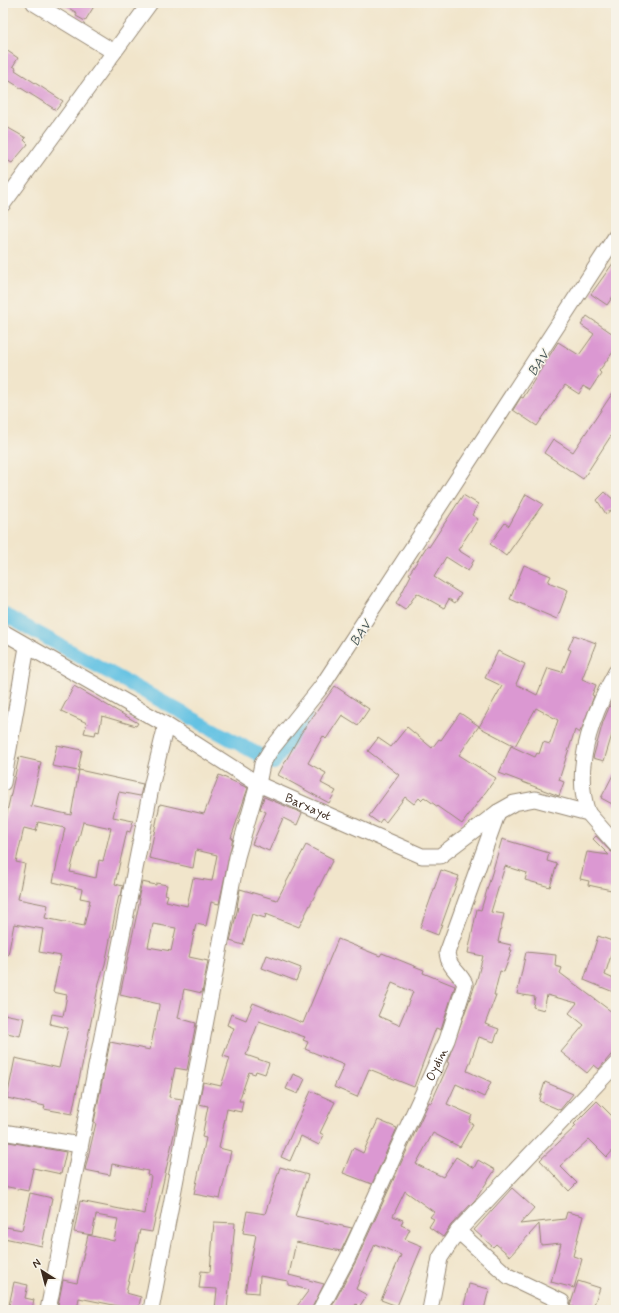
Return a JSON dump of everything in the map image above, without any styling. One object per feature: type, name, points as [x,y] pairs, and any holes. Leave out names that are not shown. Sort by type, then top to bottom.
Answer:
[{"type":"street","points":[[34,3],[114,52]]},
{"type":"street","points":[[3,204],[7,188],[114,52],[150,3]]},
{"type":"street","points":[[151,1310],[237,857],[258,784],[262,764],[270,751],[322,686],[616,236]]},
{"type":"street","name":"Barxayot","points":[[3,632],[166,725],[258,784],[422,856],[440,856],[498,812],[514,803],[535,799],[588,813]]},
{"type":"street","points":[[3,782],[27,647]]},
{"type":"street","points":[[616,672],[602,696],[582,771],[583,799],[588,813],[616,845]]},
{"type":"street","points":[[48,1310],[152,783],[166,725]]},
{"type":"street","name":"Oydin","points":[[320,1310],[348,1256],[447,1040],[466,984],[462,977],[448,962],[447,953],[498,812]]},
{"type":"street","points":[[430,1310],[440,1258],[458,1231],[616,1064]]},
{"type":"street","points":[[3,1132],[80,1145]]},
{"type":"street","points":[[458,1231],[508,1276],[562,1302]]},
{"type":"building","points":[[60,3],[96,3],[85,21],[76,16],[77,13]]},
{"type":"building","points":[[3,48],[18,58],[13,66],[16,68],[15,70],[63,101],[56,110],[8,80],[3,88]]},
{"type":"building","points":[[3,125],[26,138],[24,140],[28,144],[12,163],[3,158]]},
{"type":"building","points":[[616,259],[616,292],[607,305],[591,294]]},
{"type":"building","points":[[587,316],[616,336],[616,348],[599,371],[601,373],[590,390],[583,386],[579,394],[565,385],[537,426],[513,410],[521,397],[523,398],[558,342],[579,355],[594,334],[581,325]]},
{"type":"building","points":[[616,388],[616,428],[583,479],[544,453],[553,439],[573,452]]},
{"type":"building","points":[[605,492],[616,502],[616,506],[606,514],[597,500]]},
{"type":"building","points":[[526,494],[543,504],[506,556],[490,544],[505,523],[509,526]]},
{"type":"building","points":[[463,495],[478,504],[472,515],[478,519],[458,550],[474,560],[468,571],[446,557],[434,577],[461,594],[455,603],[449,599],[444,608],[417,593],[405,610],[396,604],[411,575],[409,574],[427,546],[429,547]]},
{"type":"building","points":[[524,565],[551,576],[548,582],[568,590],[557,619],[510,599]]},
{"type":"building","points":[[574,635],[596,643],[582,679],[596,685],[592,695],[594,696],[582,728],[579,733],[575,730],[559,780],[564,782],[559,796],[499,773],[511,746],[535,757],[537,753],[539,754],[543,742],[550,744],[558,720],[536,708],[515,746],[479,727],[502,686],[485,678],[498,651],[525,664],[516,684],[537,695],[548,668],[562,672],[571,650],[568,649]]},
{"type":"building","points":[[74,686],[138,723],[136,726],[102,716],[99,732],[96,731],[95,735],[84,733],[87,723],[61,711]]},
{"type":"building","points":[[335,686],[369,709],[358,725],[342,715],[326,739],[323,736],[308,763],[326,773],[321,783],[336,791],[329,803],[278,775],[301,733]]},
{"type":"building","points":[[616,691],[616,728],[614,728],[604,761],[593,758],[603,722]]},
{"type":"building","points":[[460,713],[479,726],[459,755],[496,778],[462,824],[424,797],[421,800],[419,798],[414,804],[405,797],[386,822],[382,819],[379,823],[369,816],[399,775],[368,751],[378,738],[391,747],[407,727],[432,748],[439,739],[441,740]]},
{"type":"building","points":[[57,745],[82,750],[78,771],[52,766]]},
{"type":"building","points":[[19,757],[41,762],[31,806],[71,815],[79,770],[143,784],[140,796],[119,792],[113,817],[133,821],[130,832],[127,831],[115,884],[123,886],[121,896],[119,895],[105,964],[99,983],[72,1114],[44,1109],[45,1106],[7,1098],[15,1058],[59,1068],[68,1028],[50,1024],[52,1014],[63,1016],[67,995],[53,992],[61,956],[39,952],[43,929],[14,924],[8,955],[3,954],[3,830]],"holes":[[[38,822],[65,828],[53,882],[82,889],[80,898],[90,900],[84,926],[45,918],[48,905],[18,899],[25,864],[16,862],[24,828],[36,831]],[[83,822],[111,828],[103,861],[99,860],[96,878],[70,872]]]},
{"type":"building","points":[[616,769],[616,806],[601,798]]},
{"type":"building","points":[[219,775],[248,788],[231,838],[233,838],[219,904],[211,902],[206,926],[196,924],[189,957],[208,961],[202,993],[184,989],[178,1018],[196,1023],[187,1070],[175,1068],[169,1097],[182,1099],[152,1232],[140,1230],[126,1293],[141,1297],[138,1310],[79,1298],[77,1310],[57,1310],[63,1280],[77,1283],[88,1235],[114,1241],[118,1219],[96,1215],[92,1235],[74,1232],[80,1201],[145,1214],[151,1176],[147,1175],[148,1171],[112,1164],[110,1175],[85,1170],[96,1123],[94,1122],[110,1042],[150,1050],[159,1006],[159,1004],[120,995],[140,899],[138,899],[142,882],[156,885],[156,883],[167,885],[165,894],[168,895],[166,901],[187,906],[193,878],[212,881],[217,855],[196,850],[193,868],[149,858],[160,804],[204,814]],"holes":[[[153,924],[176,928],[171,951],[148,947]]]},
{"type":"building","points":[[264,797],[302,813],[297,825],[283,818],[269,851],[252,844],[266,812],[260,809]]},
{"type":"building","points":[[596,836],[610,851],[616,854],[616,891],[588,885],[589,881],[580,879],[587,852],[609,855],[593,839]]},
{"type":"building","points":[[502,839],[549,853],[547,861],[557,864],[550,887],[525,880],[527,873],[505,866],[491,912],[504,914],[498,942],[511,945],[510,950],[512,950],[504,972],[500,971],[494,995],[496,995],[485,1024],[499,1029],[494,1042],[479,1037],[467,1071],[491,1082],[484,1097],[456,1084],[447,1104],[472,1115],[469,1122],[473,1124],[460,1147],[433,1133],[416,1164],[443,1177],[456,1157],[474,1168],[478,1160],[495,1170],[475,1200],[451,1225],[443,1237],[429,1227],[434,1219],[430,1217],[434,1212],[405,1191],[393,1216],[403,1220],[401,1225],[410,1229],[405,1239],[422,1246],[397,1306],[381,1300],[401,1255],[375,1244],[356,1289],[367,1295],[359,1307],[356,1304],[352,1310],[330,1310],[356,1261],[429,1102],[431,1103],[449,1063],[447,1062],[477,979],[483,956],[468,953],[477,909],[481,910]]},
{"type":"building","points":[[306,845],[333,859],[299,927],[266,914],[265,918],[252,914],[243,945],[230,941],[238,907],[240,889],[277,900]]},
{"type":"building","points":[[441,870],[459,876],[438,935],[420,928]]},
{"type":"building","points":[[598,936],[615,942],[605,975],[616,980],[616,993],[584,980]]},
{"type":"building","points":[[338,939],[380,956],[382,953],[424,970],[423,973],[455,986],[441,1030],[436,1028],[414,1087],[369,1069],[357,1097],[334,1087],[344,1065],[305,1049],[308,1042],[303,1040],[305,1037],[259,1021],[246,1055],[269,1063],[265,1074],[256,1071],[255,1074],[249,1072],[239,1101],[243,1101],[241,1112],[227,1109],[219,1148],[231,1151],[220,1199],[194,1194],[206,1138],[202,1137],[208,1106],[199,1104],[203,1082],[221,1086],[230,1058],[223,1056],[234,1028],[227,1025],[231,1014],[246,1020],[253,1003],[303,1023]],"holes":[[[392,983],[413,992],[399,1025],[378,1016]]]},
{"type":"building","points":[[526,952],[556,955],[555,966],[562,968],[560,973],[616,1015],[616,1049],[599,1069],[594,1065],[587,1073],[561,1052],[584,1025],[569,1013],[577,1003],[547,995],[544,1010],[533,1007],[535,997],[517,994]]},
{"type":"building","points":[[267,955],[301,968],[296,981],[262,968]]},
{"type":"building","points":[[3,1014],[24,1018],[20,1036],[3,1032]]},
{"type":"building","points":[[293,1074],[305,1079],[298,1094],[286,1089]]},
{"type":"building","points":[[545,1082],[573,1094],[560,1110],[539,1101]]},
{"type":"building","points":[[311,1091],[335,1102],[320,1133],[324,1135],[319,1145],[301,1136],[290,1161],[281,1157]]},
{"type":"building","points":[[597,1101],[616,1120],[616,1147],[607,1157],[589,1139],[560,1166],[577,1183],[569,1191],[540,1160],[576,1126],[574,1124]]},
{"type":"building","points":[[378,1120],[397,1128],[372,1184],[343,1173],[353,1148],[363,1153]]},
{"type":"building","points":[[3,1141],[66,1152],[61,1174],[33,1168],[28,1191],[3,1186]]},
{"type":"building","points":[[280,1167],[308,1175],[295,1216],[352,1228],[341,1251],[296,1242],[289,1275],[324,1284],[311,1310],[294,1310],[309,1290],[288,1285],[288,1281],[260,1276],[259,1293],[245,1292],[256,1235],[243,1233],[247,1211],[265,1214]]},
{"type":"building","points":[[512,1188],[534,1208],[520,1224],[565,1219],[567,1212],[583,1216],[573,1256],[582,1259],[574,1288],[551,1282],[561,1243],[541,1245],[539,1224],[510,1256],[496,1244],[493,1247],[474,1230]]},
{"type":"building","points":[[30,1193],[52,1198],[42,1246],[4,1238],[6,1227],[22,1230]]},
{"type":"building","points":[[214,1222],[235,1223],[227,1310],[215,1310],[217,1289],[199,1288],[201,1271],[210,1272]]},
{"type":"building","points":[[578,1281],[600,1288],[592,1310],[583,1310],[570,1306]]},
{"type":"building","points":[[14,1282],[28,1285],[25,1298],[34,1300],[32,1310],[8,1310]]},
{"type":"building","points":[[469,1284],[489,1289],[484,1310],[463,1310]]},
{"type":"waterway","name":"BAV","points":[[3,614],[274,763],[305,716]]}]
